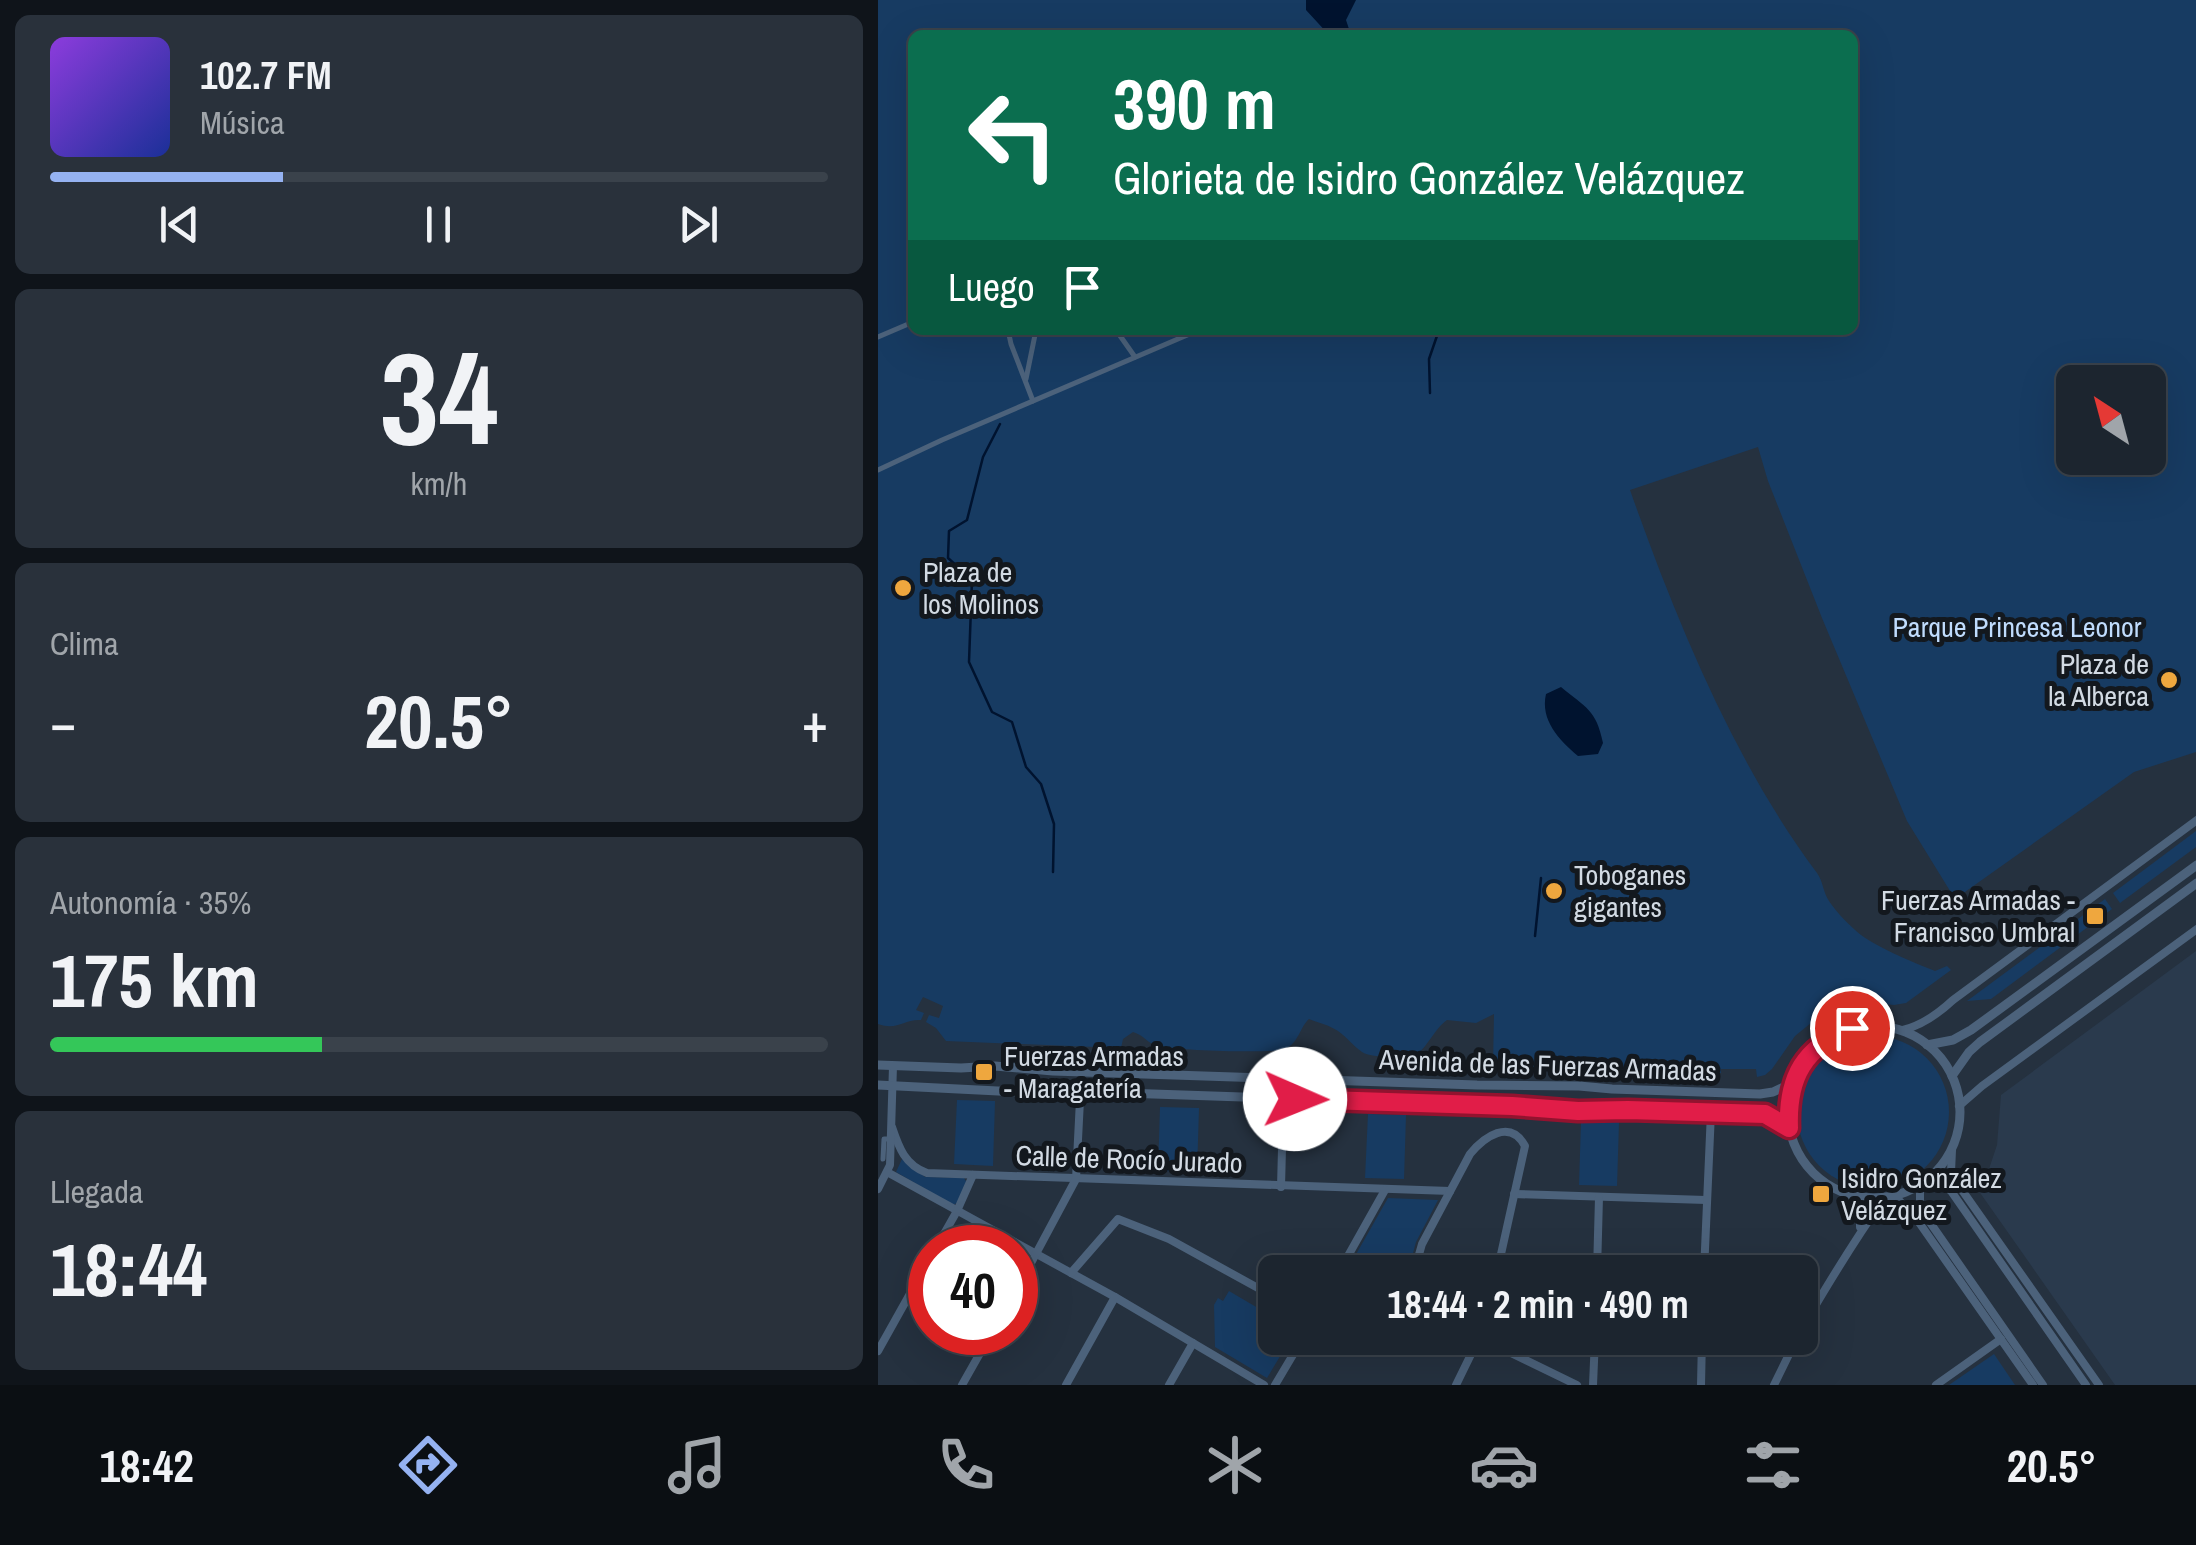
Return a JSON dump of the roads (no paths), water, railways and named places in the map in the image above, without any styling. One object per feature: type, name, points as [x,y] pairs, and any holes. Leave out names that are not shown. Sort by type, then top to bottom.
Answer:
[{"type":"street","points":[[878,337],[908,324]]},
{"type":"street","points":[[1010,335],[1033,400]]},
{"type":"street","points":[[1026,382],[1035,335]]},
{"type":"street","points":[[1120,335],[1135,357]]},
{"type":"street","points":[[878,470],[1187,335]]},
{"type":"street","points":[[1903,1030],[1916,1027],[1942,1010],[2196,820]]},
{"type":"street","points":[[1927,1045],[1953,1040],[1971,1030],[2196,865]]},
{"type":"street","points":[[1952,1076],[1980,1042],[2196,884]]},
{"type":"street","points":[[1960,1106],[2196,928]]},
{"type":"street","points":[[1869,1026],[1903,1030],[1927,1045],[1952,1076],[1960,1106],[1959,1130],[1941,1166],[1924,1182],[1890,1196],[1866,1198],[1828,1185],[1813,1173],[1798,1152],[1789,1128],[1789,1099],[1809,1056],[1836,1035],[1869,1026]]},
{"type":"street","name":"Avenida de las Fuerzas Armadas","points":[[878,1065],[1760,1094],[1794,1082]]},
{"type":"street","points":[[878,1189],[890,1164],[893,1066]]},
{"type":"street","name":"Avenida de las Fuerzas Armadas","points":[[878,1084],[1578,1111],[1765,1114],[1789,1128]]},
{"type":"street","points":[[1038,1250],[1076,1179],[1080,1100],[1076,1091]]},
{"type":"street","points":[[1281,1187],[1283,1110],[1287,1099]]},
{"type":"street","points":[[1704,1255],[1711,1112]]},
{"type":"street","points":[[879,1128],[892,1127]]},
{"type":"street","name":"Calle de Rocío Jurado","points":[[892,1127],[901,1153],[920,1170],[1450,1192]]},
{"type":"street","points":[[1419,1255],[1470,1154],[1490,1135],[1501,1132],[1514,1134],[1525,1146],[1501,1255]]},
{"type":"street","points":[[883,1139],[883,1160]]},
{"type":"street","points":[[1952,1150],[1951,1172],[1957,1183],[2099,1385]]},
{"type":"street","points":[[888,1172],[981,1225]]},
{"type":"street","points":[[949,1225],[974,1175]]},
{"type":"street","points":[[1924,1182],[1920,1208],[2043,1385]]},
{"type":"street","points":[[1924,1182],[1943,1185],[1950,1191],[2086,1385]]},
{"type":"street","points":[[1349,1255],[1384,1190]]},
{"type":"street","points":[[1514,1194],[1706,1200]]},
{"type":"street","points":[[1847,1194],[1862,1220],[1857,1236]]},
{"type":"street","points":[[1818,1299],[1857,1236],[1890,1196]]},
{"type":"street","points":[[1890,1196],[1918,1221],[2033,1385]]},
{"type":"street","points":[[1597,1255],[1599,1197]]},
{"type":"street","points":[[1071,1274],[1118,1219],[1169,1239],[1258,1288]]},
{"type":"street","points":[[1038,1255],[1264,1385]]},
{"type":"street","points":[[878,1351],[908,1297]]},
{"type":"street","points":[[1066,1385],[1115,1297]]},
{"type":"street","points":[[1936,1385],[2001,1339]]},
{"type":"street","points":[[1169,1385],[1193,1343]]},
{"type":"street","points":[[962,1385],[979,1355]]},
{"type":"street","points":[[1275,1385],[1293,1355]]},
{"type":"street","points":[[1456,1385],[1471,1355]]},
{"type":"street","points":[[1515,1355],[1577,1385]]},
{"type":"street","points":[[1593,1385],[1594,1355]]},
{"type":"street","points":[[1701,1385],[1702,1355]]},
{"type":"street","points":[[1774,1385],[1789,1355]]},
{"type":"waterway","points":[[1430,393],[1429,359],[1437,335]]},
{"type":"waterway","points":[[1000,424],[983,457],[967,520],[949,531],[948,558],[972,580],[969,662],[992,712],[1012,722],[1026,767],[1041,784],[1054,824],[1053,872]]},
{"type":"waterway","points":[[1535,936],[1541,878]]},
{"type":"place","name":"Plaza de los Molinos","points":[[903,588]]},
{"type":"place","name":"Plaza de la Alberca","points":[[2169,680]]},
{"type":"place","name":"Toboganes gigantes","points":[[1554,891]]},
{"type":"place","name":"Fuerzas Armadas - Francisco Umbral","points":[[2095,916]]},
{"type":"place","name":"Fuerzas Armadas - Maragatería","points":[[984,1072]]},
{"type":"place","name":"Isidro González Velázquez","points":[[1821,1194]]},
{"type":"park label","name":"Parque Princesa Leonor","points":[[2017,627]]}]
